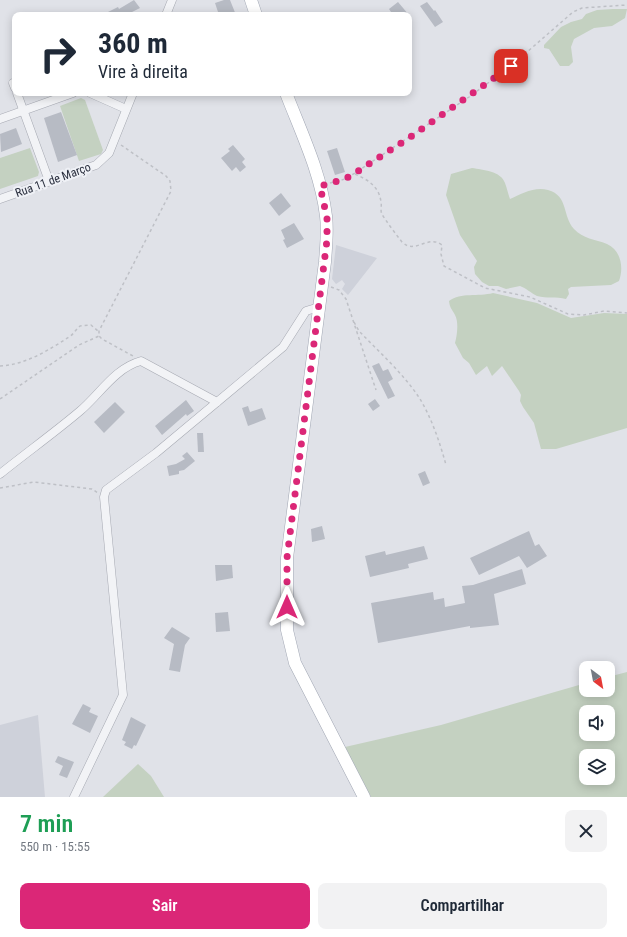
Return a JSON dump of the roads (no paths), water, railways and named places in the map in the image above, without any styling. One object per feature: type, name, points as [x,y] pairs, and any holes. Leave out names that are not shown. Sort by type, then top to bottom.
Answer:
[{"type":"main road","points":[[251,0],[255,12]]},
{"type":"main road","points":[[287,96],[320,186],[327,218],[327,240],[287,558],[287,630],[295,663],[364,797]]},
{"type":"street","points":[[167,12],[172,0]]},
{"type":"street","points":[[18,96],[49,181]]},
{"type":"street","points":[[0,119],[65,96]]},
{"type":"street","points":[[97,96],[126,109]]},
{"type":"street","name":"Rua 11 de Março","points":[[0,199],[96,164],[109,153],[132,96]]},
{"type":"street","points":[[74,797],[124,695],[104,497],[106,490],[156,453],[283,347],[306,311],[318,307]]},
{"type":"street","points":[[0,474],[88,404],[119,371],[141,361],[217,402]]}]
